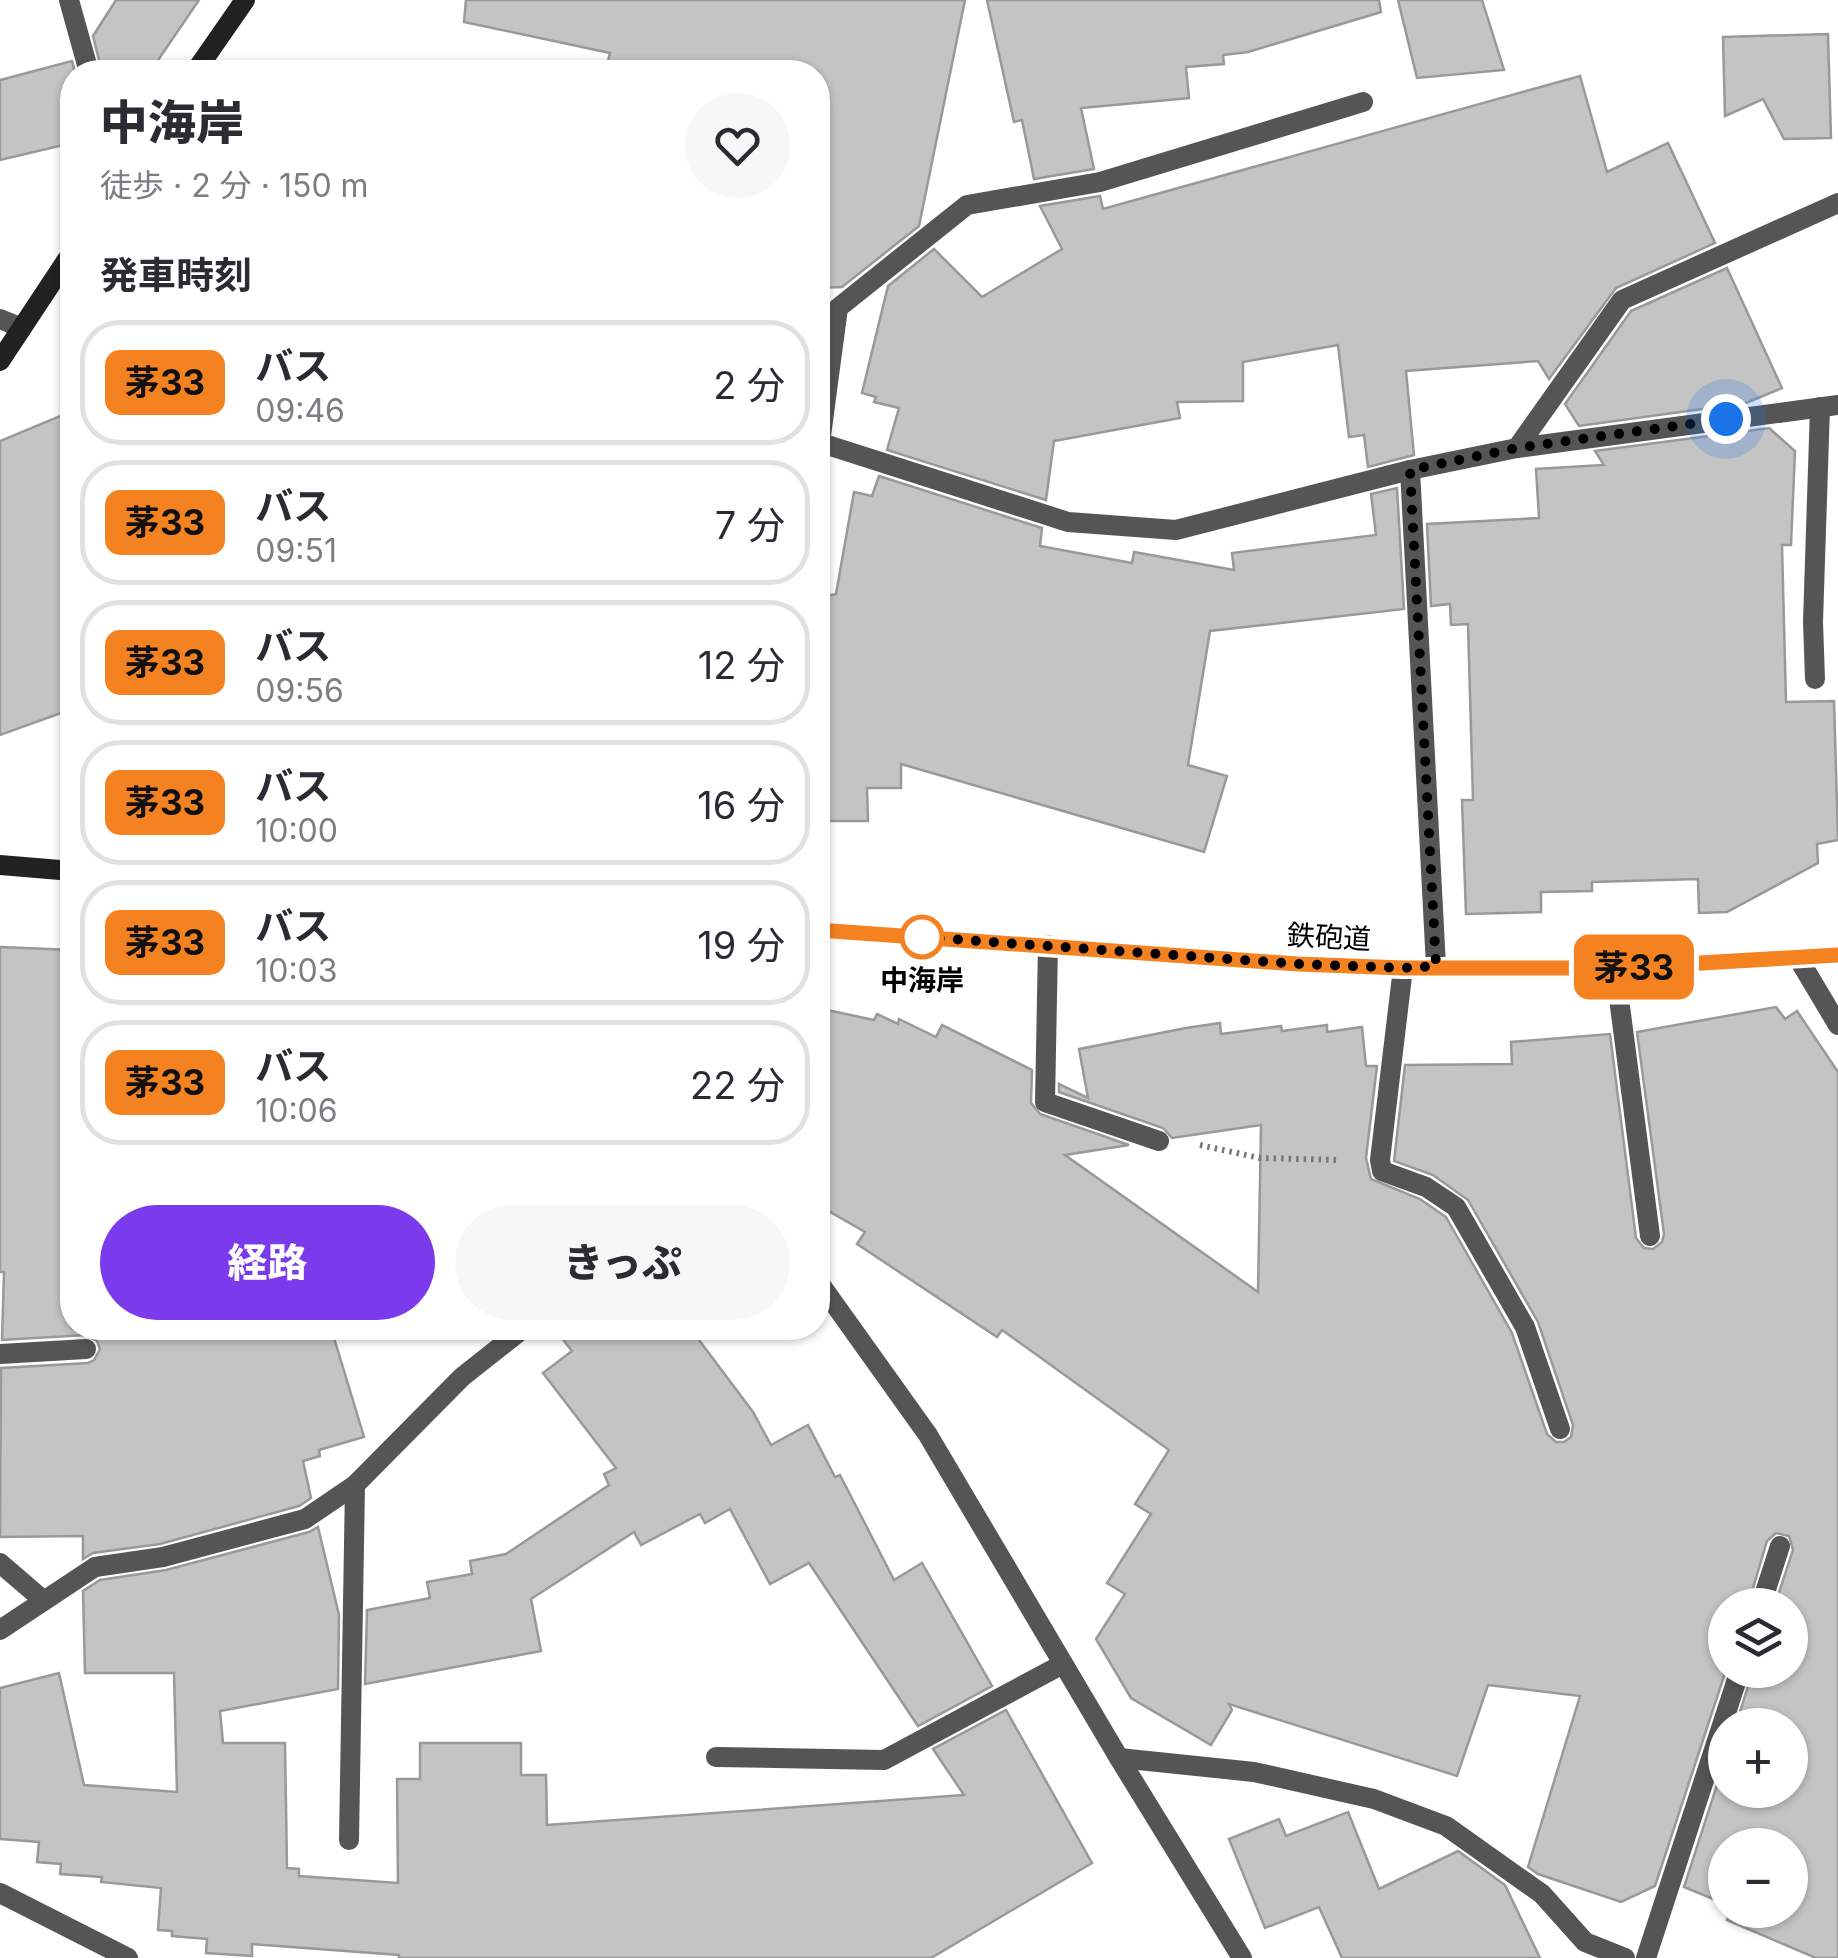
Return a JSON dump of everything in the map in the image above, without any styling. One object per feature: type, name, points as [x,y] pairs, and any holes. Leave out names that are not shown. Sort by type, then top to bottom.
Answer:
[{"type":"street","points":[[69,0],[86,60]]},
{"type":"street","points":[[204,60],[246,0]]},
{"type":"street","points":[[830,364],[838,308],[968,204],[1100,182],[1363,102]]},
{"type":"street","points":[[1517,448],[1622,300],[1838,203]]},
{"type":"street","points":[[0,361],[60,270]]},
{"type":"street","points":[[0,319],[22,328]]},
{"type":"street","points":[[830,446],[1068,522],[1176,530],[1410,470],[1517,448],[1829,406],[1813,622],[1814,679]]},
{"type":"street","points":[[1410,470],[1436,966]]},
{"type":"street","points":[[0,865],[60,870]]},
{"type":"street","name":"鉄砲道","points":[[830,931],[1403,968],[1615,968],[1838,955]]},
{"type":"street","points":[[1048,945],[1045,1102],[1159,1141]]},
{"type":"street","points":[[1798,958],[1838,1024]]},
{"type":"street","points":[[1403,968],[1380,1160],[1382,1171],[1426,1186],[1456,1207],[1525,1328],[1560,1429]]},
{"type":"street","points":[[1615,968],[1650,1236]]},
{"type":"street","points":[[830,1298],[928,1435],[1118,1758],[1242,1958]]},
{"type":"street","points":[[0,1630],[94,1566],[163,1558],[306,1519],[355,1484],[462,1377],[509,1340]]},
{"type":"street","points":[[0,1354],[86,1349]]},
{"type":"street","points":[[349,1840],[355,1484]]},
{"type":"street","points":[[1766,1588],[1780,1546]]},
{"type":"street","points":[[0,1562],[43,1600]]},
{"type":"street","points":[[716,1757],[884,1760],[1063,1664]]},
{"type":"street","points":[[1646,1958],[1734,1688]]},
{"type":"street","points":[[1118,1758],[1254,1772],[1374,1799],[1446,1826],[1542,1894],[1586,1942],[1625,1958]]},
{"type":"street","points":[[0,1892],[128,1958]]},
{"type":"path","points":[[1159,1141],[1185,1142],[1260,1158],[1380,1160]]},
{"type":"building","points":[[116,0],[199,0],[158,60],[99,60],[93,36]]},
{"type":"building","points":[[466,0],[965,0],[919,226],[842,287],[830,288],[830,60],[608,60],[610,53],[464,22]]},
{"type":"building","points":[[987,0],[1379,0],[1381,12],[1248,52],[1223,55],[1224,64],[1186,67],[1189,98],[1081,108],[1094,169],[1034,179],[1022,120],[1014,122]]},
{"type":"building","points":[[1398,0],[1482,0],[1504,70],[1417,78]]},
{"type":"building","points":[[1828,34],[1831,138],[1784,139],[1763,99],[1725,116],[1723,37]]},
{"type":"building","points":[[60,64],[60,146],[0,160],[0,80]]},
{"type":"building","points":[[1580,76],[1607,172],[1668,143],[1715,243],[1616,288],[1549,379],[1538,361],[1406,371],[1414,455],[1368,467],[1364,435],[1349,437],[1338,345],[1243,362],[1243,401],[1177,402],[1180,418],[1054,441],[1046,500],[887,450],[899,408],[874,402],[876,397],[862,393],[888,286],[934,249],[982,297],[1062,249],[1040,206],[1100,196],[1103,209]]},
{"type":"building","points":[[1727,268],[1782,388],[1746,403],[1579,426],[1565,404],[1631,311]]},
{"type":"building","points":[[60,416],[60,713],[0,735],[0,441]]},
{"type":"building","points":[[1769,428],[1795,451],[1791,545],[1782,545],[1786,702],[1834,701],[1838,840],[1817,844],[1818,863],[1727,912],[1699,913],[1698,879],[1592,882],[1592,891],[1541,892],[1541,912],[1466,914],[1462,800],[1473,800],[1468,624],[1451,625],[1450,604],[1431,606],[1427,524],[1539,518],[1536,469],[1604,465],[1595,451]]},
{"type":"building","points":[[879,476],[1042,528],[1040,546],[1132,563],[1134,552],[1234,570],[1232,553],[1376,535],[1371,494],[1397,488],[1404,609],[1210,631],[1188,765],[1227,776],[1204,852],[901,764],[901,788],[867,788],[868,821],[830,821],[830,595],[836,594],[854,492],[872,496]]},
{"type":"building","points":[[0,947],[60,950],[60,1337],[2,1340],[4,1272],[0,1272]]},
{"type":"building","points":[[1776,1007],[1785,1019],[1797,1011],[1838,1072],[1838,1958],[1816,1958],[1746,1928],[1808,1928],[1808,1828],[1708,1828],[1708,1897],[1684,1887],[1710,1808],[1808,1808],[1808,1708],[1741,1708],[1747,1688],[1808,1688],[1808,1588],[1781,1588],[1793,1550],[1789,1536],[1776,1533],[1767,1541],[1753,1588],[1708,1588],[1708,1688],[1720,1688],[1714,1708],[1708,1708],[1708,1725],[1655,1886],[1621,1902],[1538,1874],[1528,1867],[1580,1696],[1488,1685],[1457,1776],[1229,1704],[1232,1710],[1211,1745],[1131,1698],[1096,1639],[1125,1594],[1107,1583],[1151,1514],[1135,1504],[1169,1450],[1002,1330],[997,1337],[857,1244],[865,1232],[830,1212],[830,1011],[874,1020],[877,1014],[898,1024],[899,1019],[936,1037],[942,1025],[1032,1070],[1031,1103],[1040,1114],[1129,1145],[1065,1155],[1258,1292],[1261,1125],[1172,1138],[1163,1128],[1059,1092],[1059,1084],[1088,1098],[1079,1049],[1186,1028],[1220,1023],[1221,1034],[1281,1026],[1282,1031],[1327,1025],[1327,1032],[1362,1027],[1366,1066],[1377,1066],[1366,1158],[1371,1179],[1420,1199],[1446,1217],[1512,1333],[1547,1434],[1556,1442],[1571,1437],[1573,1425],[1538,1322],[1468,1200],[1433,1175],[1394,1161],[1405,1065],[1512,1064],[1511,1042],[1610,1034],[1636,1238],[1644,1248],[1653,1249],[1662,1242],[1637,1032]]},
{"type":"building","points":[[335,1340],[364,1437],[319,1450],[320,1456],[303,1461],[311,1498],[299,1506],[160,1544],[93,1553],[83,1559],[83,1536],[0,1537],[1,1368],[88,1363],[100,1349],[97,1341]]},
{"type":"building","points":[[563,1340],[699,1340],[753,1412],[771,1445],[808,1425],[835,1477],[840,1475],[894,1580],[922,1563],[992,1686],[918,1726],[809,1563],[770,1584],[730,1509],[705,1523],[700,1514],[641,1545],[634,1532],[531,1599],[541,1651],[365,1684],[367,1610],[430,1598],[427,1582],[472,1574],[470,1561],[506,1554],[609,1485],[604,1474],[616,1468],[543,1373],[572,1351]]},
{"type":"building","points":[[318,1527],[339,1615],[338,1689],[220,1711],[223,1743],[285,1743],[287,1868],[299,1869],[299,1876],[398,1883],[397,1779],[420,1779],[420,1743],[521,1743],[521,1775],[546,1775],[547,1825],[964,1795],[933,1749],[1006,1710],[1092,1863],[931,1958],[399,1958],[252,1944],[252,1956],[206,1953],[207,1939],[172,1936],[172,1931],[158,1930],[161,1888],[60,1874],[61,1864],[37,1862],[39,1842],[0,1839],[0,1688],[59,1673],[84,1785],[177,1792],[174,1673],[85,1673],[83,1591],[100,1580],[166,1570]]},
{"type":"building","points":[[1348,1812],[1379,1889],[1458,1851],[1505,1885],[1540,1958],[1342,1958],[1319,1907],[1265,1928],[1229,1839],[1279,1819],[1286,1836]]},
{"type":"bus line","name":"茅33","points":[[830,931],[1403,968],[1615,968],[1838,955]]},
{"type":"place","name":"中海岸","points":[[922,937]]},
{"type":"route","points":[[922,937],[1298,964],[1436,966],[1410,470],[1517,448],[1726,419]]}]
